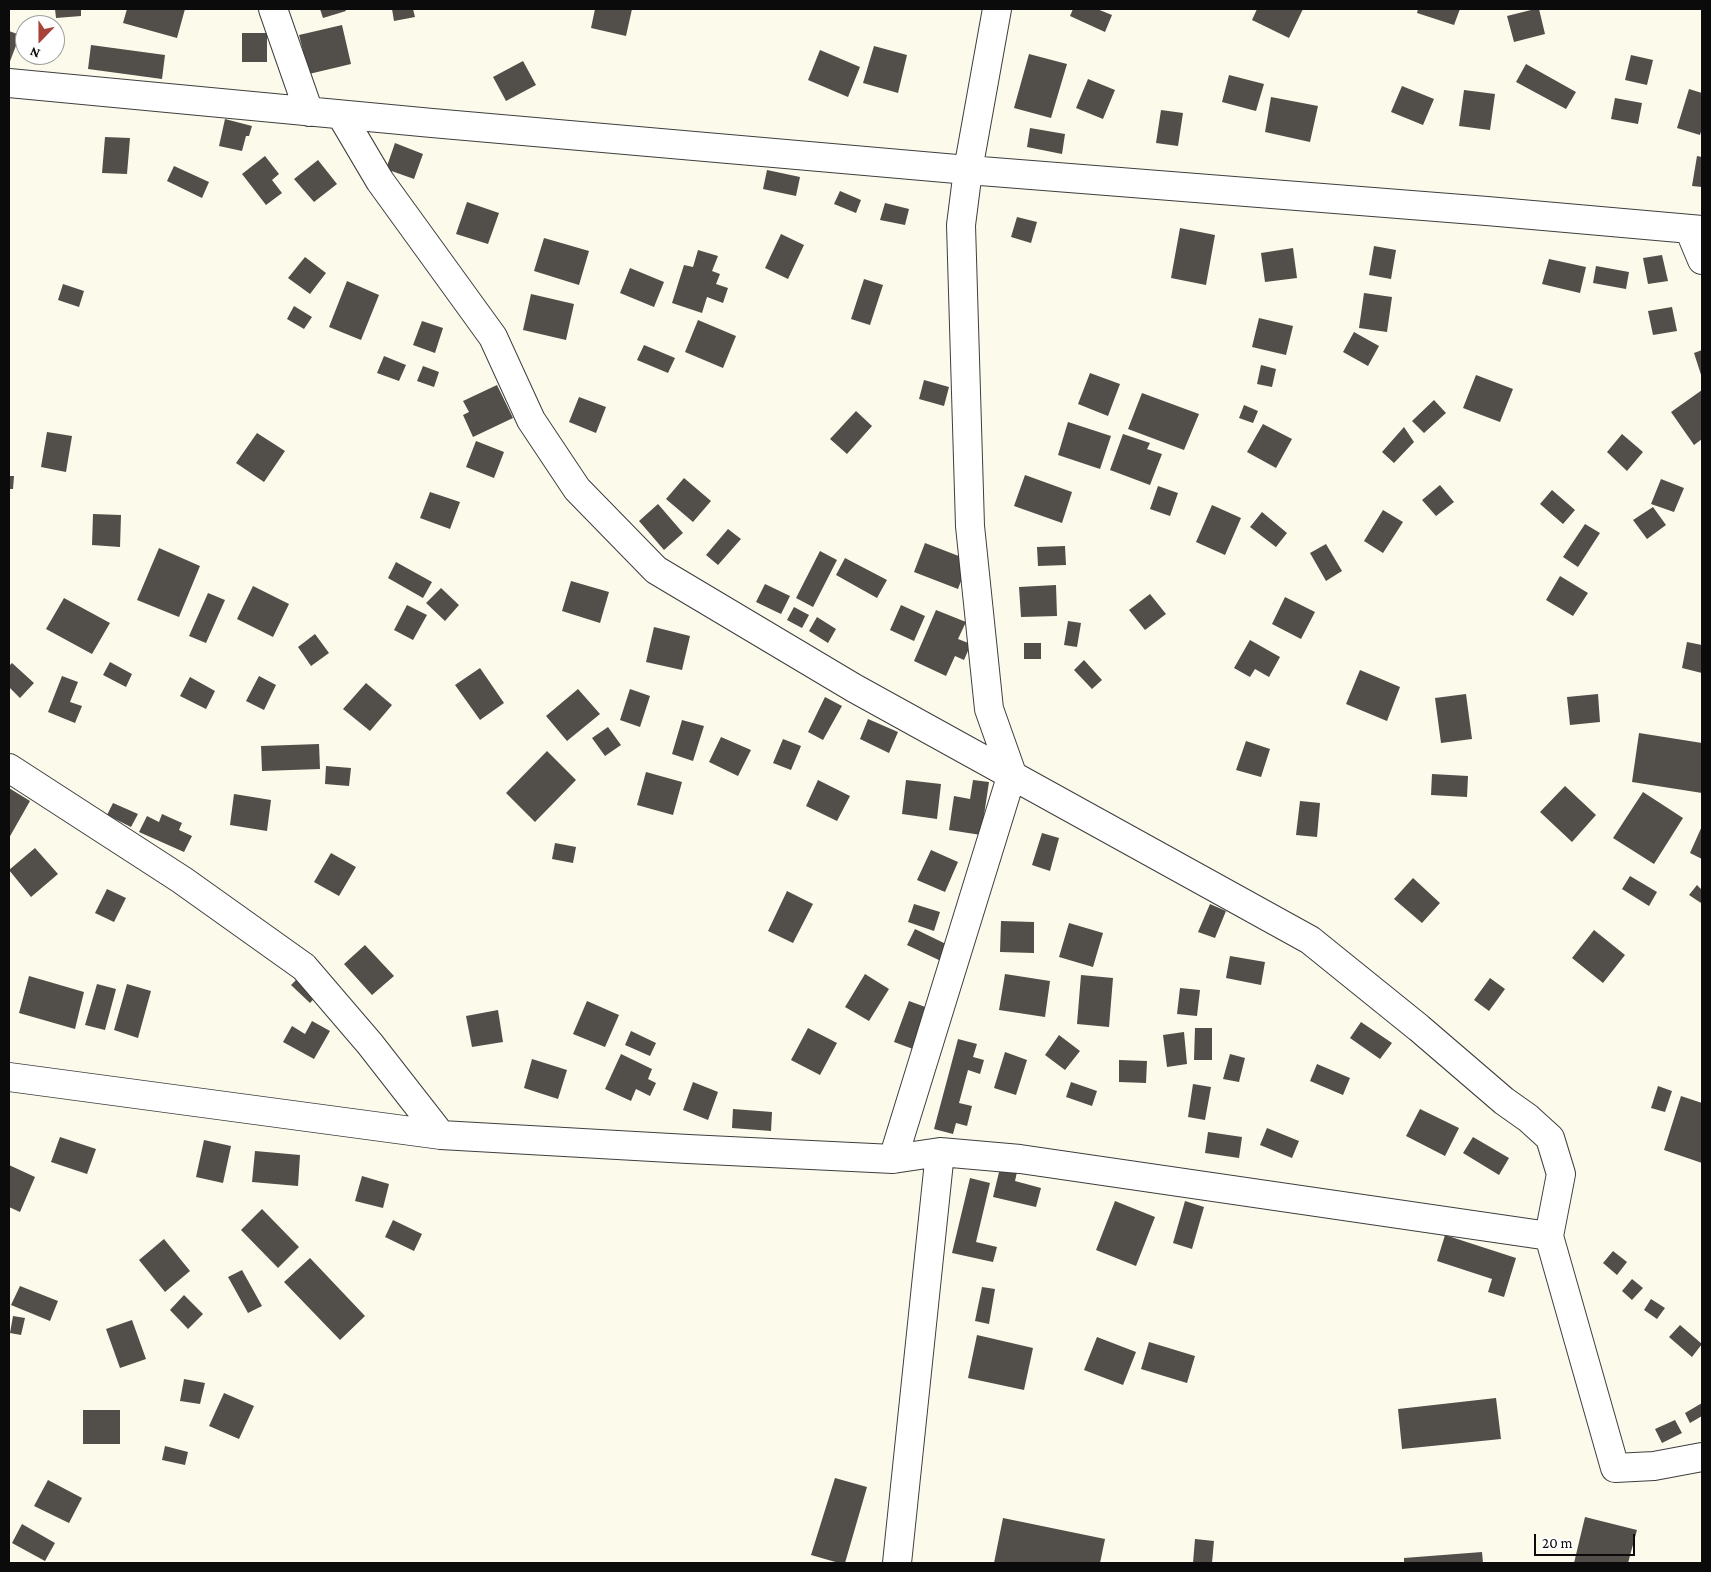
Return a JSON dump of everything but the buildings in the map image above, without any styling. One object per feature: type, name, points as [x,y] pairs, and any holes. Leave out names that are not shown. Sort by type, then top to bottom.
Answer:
[{"type":"street","points":[[273,9],[309,112]]},
{"type":"street","points":[[893,1159],[1012,774],[989,709],[970,526],[961,225],[968,170],[997,9]]},
{"type":"street","points":[[9,83],[341,115],[968,170],[1487,211],[1696,230],[1702,260]]},
{"type":"street","points":[[341,115],[380,181],[493,337],[531,420],[577,489],[656,570],[854,688],[1310,940],[1550,1138],[1561,1174],[1548,1236],[1615,1468],[1654,1466],[1702,1457]]},
{"type":"street","points":[[9,768],[182,880],[304,967],[370,1044],[441,1135]]},
{"type":"street","points":[[9,1077],[441,1135],[893,1159],[940,1152],[1020,1159],[1548,1236]]},
{"type":"street","points":[[897,1563],[940,1152]]}]
